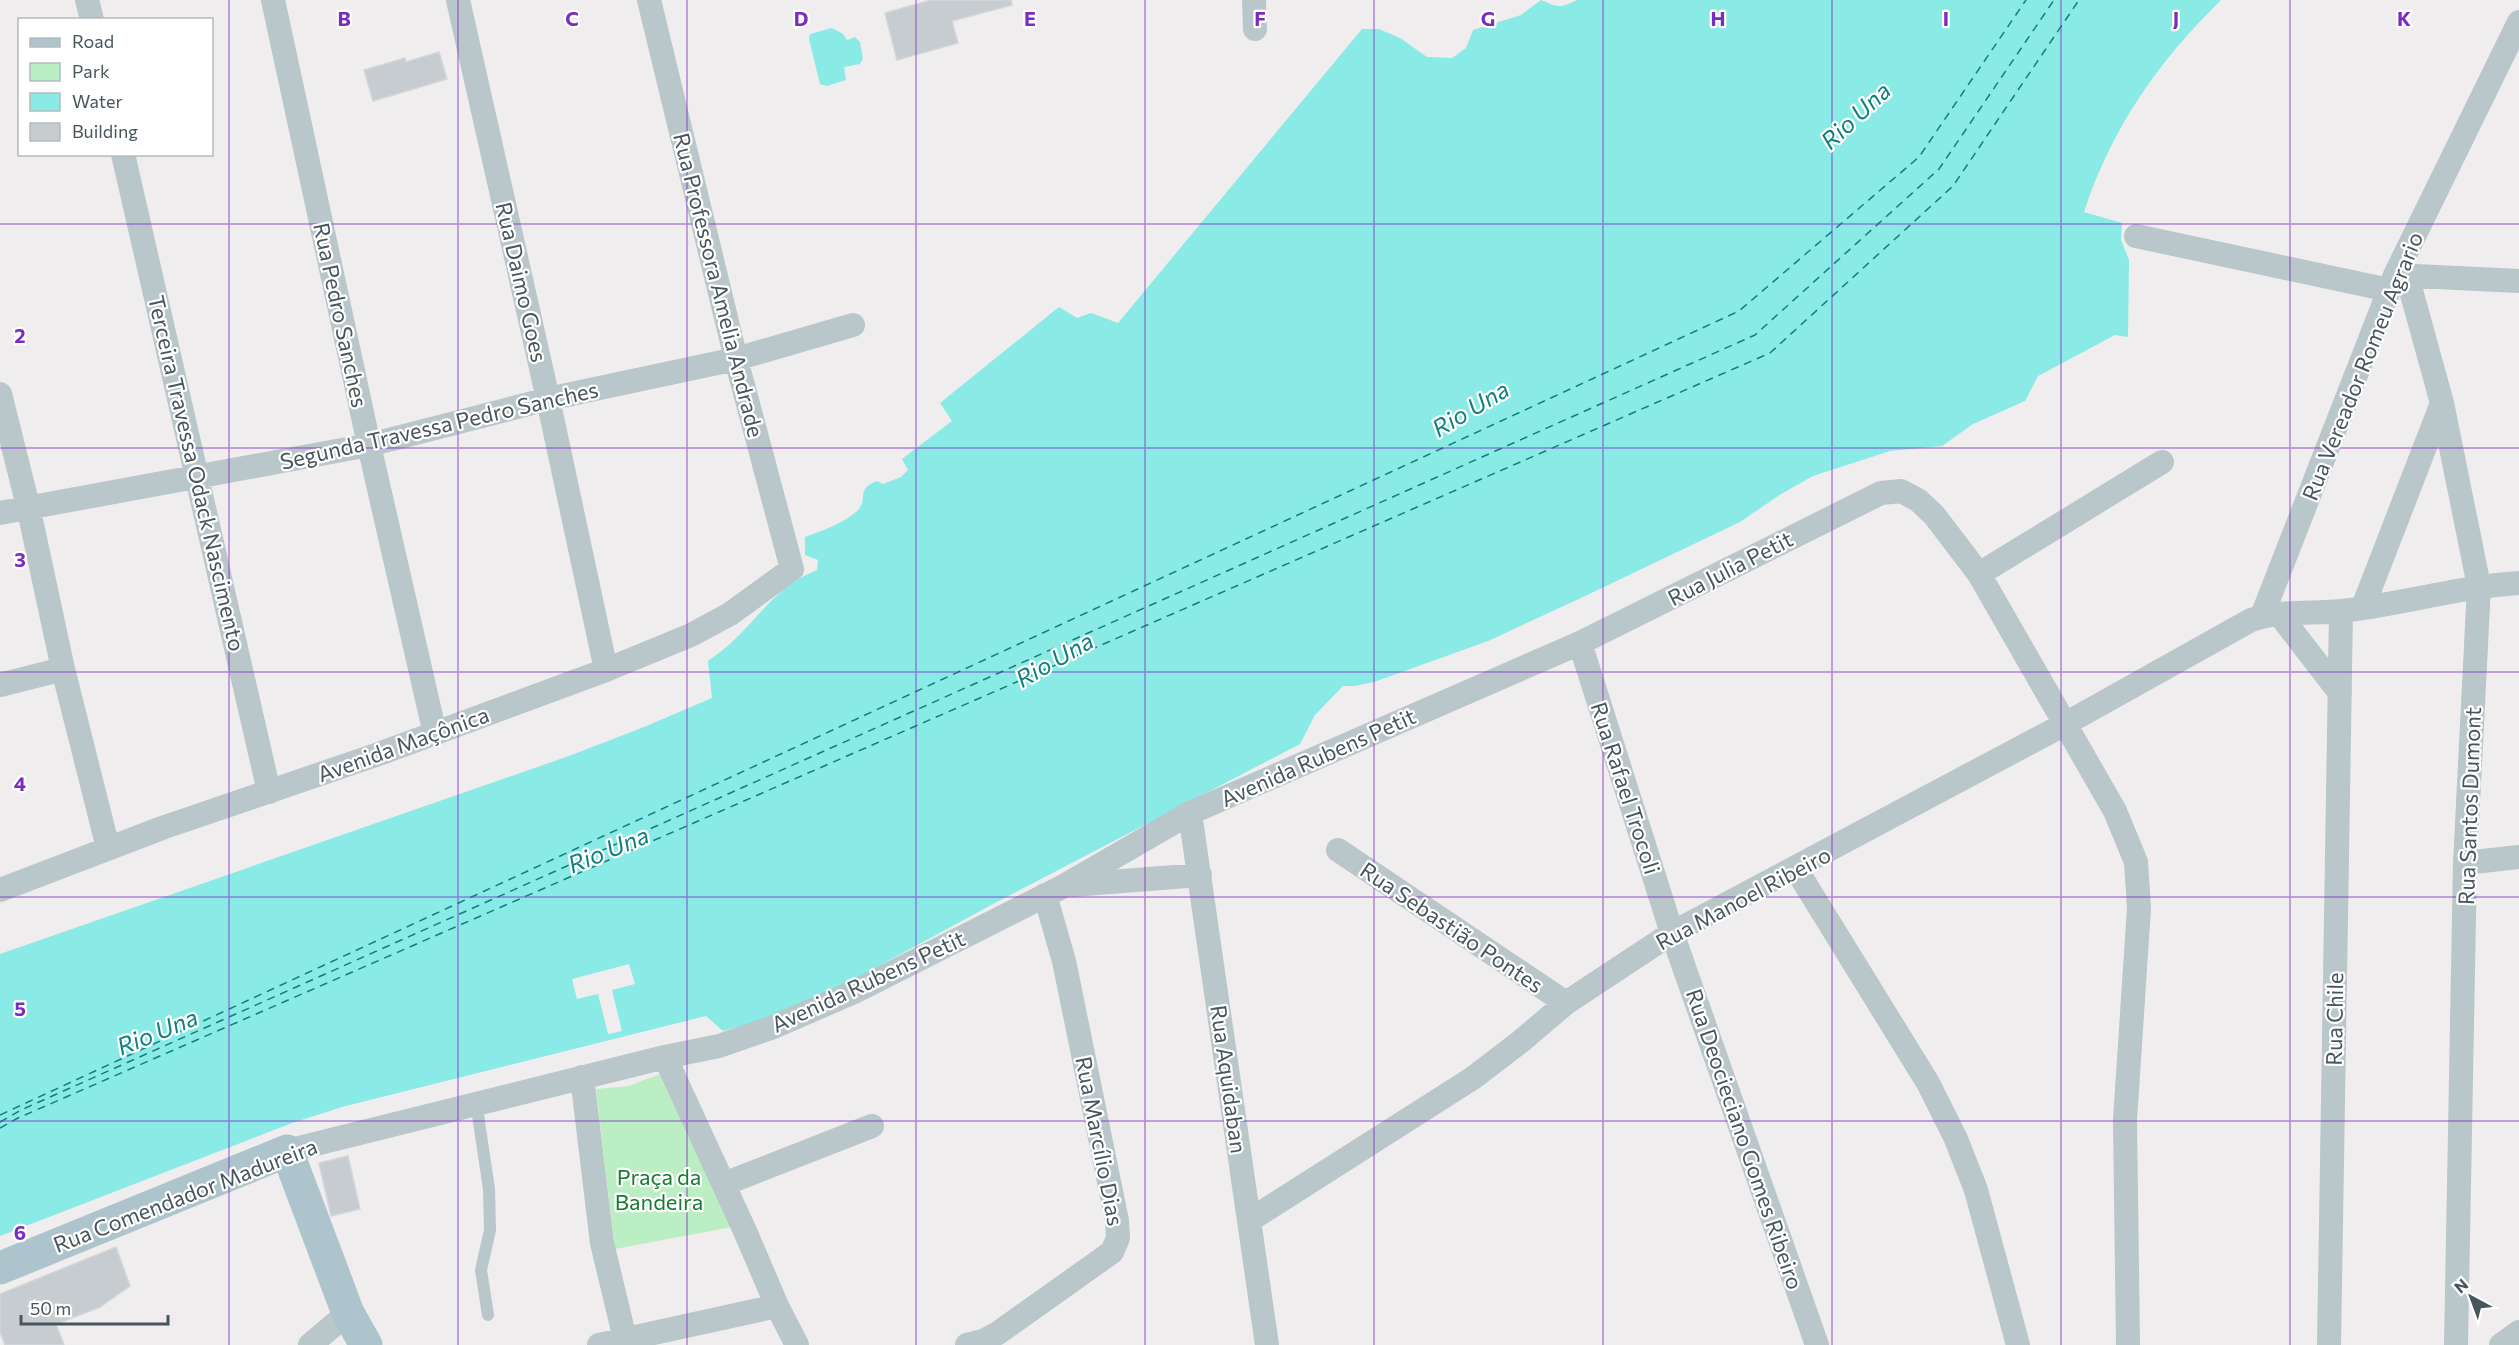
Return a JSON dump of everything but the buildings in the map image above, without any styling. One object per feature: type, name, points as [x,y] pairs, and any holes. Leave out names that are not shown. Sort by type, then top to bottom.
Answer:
[{"type":"main road","name":"Rua Comendador Madureira","points":[[0,1268],[287,1150]]},
{"type":"main road","points":[[287,1150],[348,1313],[366,1345]]},
{"type":"street","points":[[87,0],[92,18]]},
{"type":"street","name":"Rua Pedro Sanches","points":[[273,0],[369,445],[435,734]]},
{"type":"street","name":"Rua Daimo Goes","points":[[458,0],[548,399],[606,670]]},
{"type":"street","name":"Rua Professora Amelia Andrade","points":[[649,0],[736,359],[792,569]]},
{"type":"street","points":[[1254,0],[1255,29]]},
{"type":"street","name":"Rua Vereador Romeu Agrario","points":[[2270,615],[2397,281],[2519,22]]},
{"type":"street","name":"Terceira Travessa Odack Nascimento","points":[[123,156],[269,792]]},
{"type":"street","points":[[2136,236],[2397,281],[2519,281]]},
{"type":"street","name":"Rua Santos Dumont","points":[[2397,281],[2442,403],[2479,586],[2466,864],[2456,1345]]},
{"type":"street","name":"Segunda Travessa Pedro Sanches","points":[[0,513],[28,506],[369,445],[548,399],[736,359],[853,326]]},
{"type":"street","points":[[0,394],[28,506],[63,669],[108,848]]},
{"type":"street","points":[[2352,609],[2442,403]]},
{"type":"street","points":[[2128,1345],[2125,1120],[2139,908],[2138,880],[2128,841],[2115,812],[1979,574],[2162,462]]},
{"type":"street","name":"Rua Julia Petit","points":[[1580,643],[1881,493],[1902,491],[1918,500],[1940,523],[1979,574]]},
{"type":"street","name":"Avenida Maçônica","points":[[0,890],[108,848],[435,734],[606,670],[691,635],[730,614],[792,569]]},
{"type":"street","points":[[2270,615],[2352,609],[2479,586],[2519,583]]},
{"type":"street","name":"Rua Chile","points":[[2329,1345],[2340,693],[2352,609]]},
{"type":"street","points":[[2270,615],[2340,693]]},
{"type":"street","name":"Rua Manoel Ribeiro","points":[[1250,1220],[1473,1078],[1566,1003],[1672,933],[2065,724],[2214,639],[2270,615]]},
{"type":"street","name":"Avenida Rubens Petit","points":[[665,1057],[719,1046],[771,1028],[854,992],[1054,890],[1190,813],[1580,643]]},
{"type":"street","name":"Rua Rafael Trocoli","points":[[1580,643],[1672,933]]},
{"type":"street","points":[[0,685],[63,669]]},
{"type":"street","name":"Rua Aquidaban","points":[[1190,813],[1267,1345]]},
{"type":"street","name":"Rua Sebastião Pontes","points":[[1338,850],[1566,1003]]},
{"type":"street","points":[[2466,864],[2519,856]]},
{"type":"street","points":[[1796,869],[1928,1083],[1956,1138],[1976,1190],[2018,1345]]},
{"type":"street","name":"Avenida Rubens Petit","points":[[1054,890],[1200,875]]},
{"type":"street","name":"Rua Marcílio Dias","points":[[967,1345],[983,1341],[998,1333],[1101,1261],[1112,1252],[1118,1238],[1117,1221],[1064,961],[1054,890]]},
{"type":"street","name":"Rua Deocieciano Gomes Ribeiro","points":[[1672,933],[1817,1345]]},
{"type":"street","points":[[625,1339],[602,1243],[582,1077],[665,1057],[777,1306],[797,1345]]},
{"type":"street","name":"Rua Comendador Madureira","points":[[287,1150],[582,1077]]},
{"type":"street","points":[[724,1184],[872,1126]]},
{"type":"street","points":[[599,1345],[777,1306]]},
{"type":"street","points":[[310,1345],[348,1313]]},
{"type":"street","points":[[2501,1345],[2519,1332]]},
{"type":"lane","points":[[476,1102],[489,1189],[490,1230],[481,1270],[488,1315]]},
{"type":"green space","name":"Praça da Bandeira","points":[[660,1074],[732,1227],[615,1249],[596,1089],[629,1086]]},
{"type":"water","name":"Rio Una","points":[[1541,0],[1558,6],[1577,0],[2221,0],[2177,47],[2139,97],[2108,152],[2084,212],[2122,223],[2121,240],[2129,260],[2128,337],[2115,335],[2038,376],[2025,401],[1973,424],[1942,446],[1890,451],[1813,476],[1781,494],[1740,522],[1488,641],[1374,682],[1343,686],[1315,715],[1300,744],[995,903],[792,1013],[723,1031],[706,1016],[342,1107],[292,1123],[0,1236],[0,954],[569,756],[712,698],[708,661],[731,643],[781,592],[803,576],[817,570],[818,560],[805,555],[805,537],[851,516],[860,507],[864,491],[870,484],[877,481],[883,484],[901,477],[908,470],[902,459],[952,421],[940,403],[1059,307],[1077,318],[1091,313],[1118,323],[1362,29],[1379,29],[1400,38],[1427,57],[1452,58],[1466,48],[1473,30],[1521,15]]},
{"type":"water","points":[[832,28],[843,34],[847,40],[855,37],[860,42],[863,59],[860,64],[844,67],[846,80],[827,86],[820,84],[809,39],[810,34]]},
{"type":"pier","points":[[629,964],[635,984],[612,990],[622,1031],[608,1034],[598,994],[577,999],[572,979]]},
{"type":"ferry route","points":[[0,1115],[1739,311],[1919,157],[2026,0]]},
{"type":"ferry route","points":[[0,1122],[21,1110],[1755,335],[1939,169],[2054,0]]},
{"type":"ferry route","points":[[0,1128],[18,1118],[1770,353],[1953,186],[2079,0]]}]
